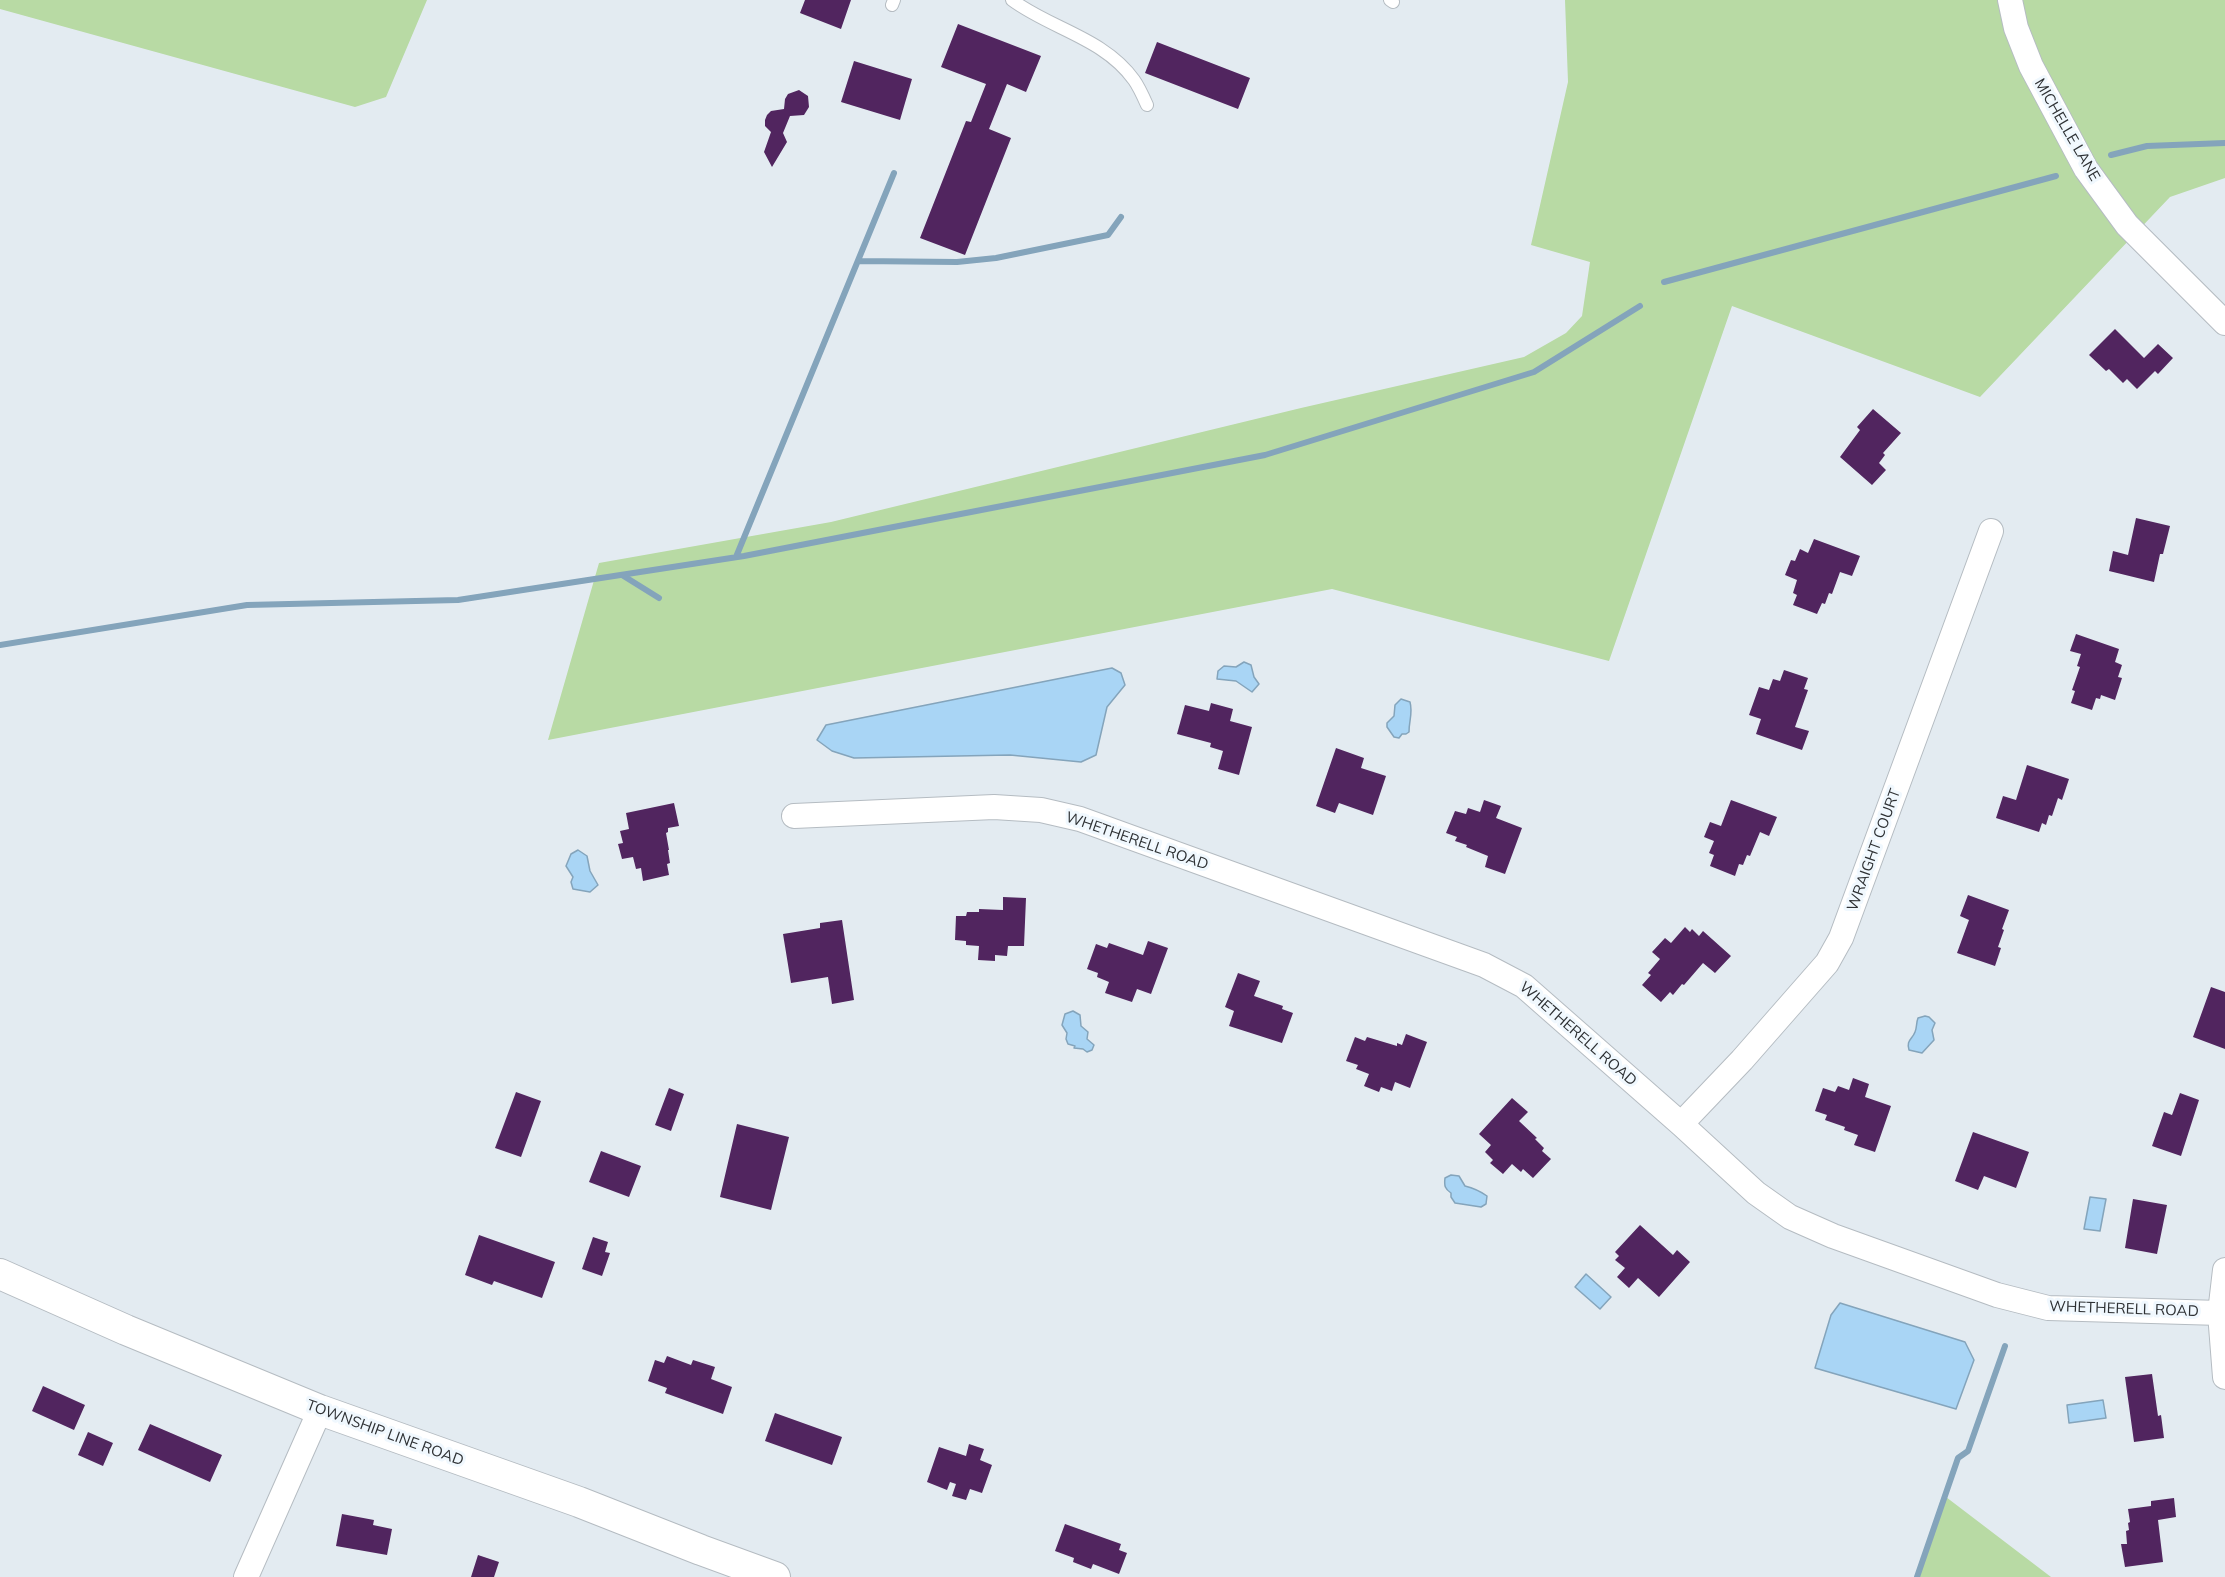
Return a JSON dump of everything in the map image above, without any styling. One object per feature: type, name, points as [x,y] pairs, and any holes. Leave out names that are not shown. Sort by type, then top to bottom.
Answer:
[{"type":"street","name":"MICHELLE LANE","points":[[2010,0],[2016,28],[2031,66],[2086,169],[2127,225],[2225,323]]},
{"type":"street","name":"WRAIGHT COURT","points":[[1681,1124],[1742,1060],[1827,963],[1841,938],[1991,531]]},
{"type":"street","name":"WHETHERELL ROAD","points":[[794,816],[994,807],[1041,810],[1080,819],[1484,965],[1524,986],[1756,1193],[1790,1217],[1833,1236],[1997,1295],[2048,1308],[2220,1313]]},
{"type":"street","points":[[2225,1270],[2220,1313],[2225,1377]]},
{"type":"street","name":"TOWNSHIP LINE ROAD","points":[[0,1274],[126,1330],[320,1410],[579,1502],[775,1577]]},
{"type":"street","points":[[246,1577],[320,1410]]},
{"type":"lane","points":[[1012,0],[1095,45],[1115,60],[1134,80],[1147,105]]},
{"type":"green space","points":[[0,0],[427,0],[386,97],[355,107],[0,9]]},
{"type":"green space","points":[[1565,0],[2225,0],[2225,178],[2170,197],[1980,397],[1732,306],[1609,661],[1332,589],[548,740],[599,563],[831,522],[1301,408],[1524,357],[1566,333],[1582,316],[1590,262],[1531,245],[1568,82]]},
{"type":"green space","points":[[1946,1497],[2051,1577],[1917,1577]]},
{"type":"water","points":[[1244,662],[1251,665],[1254,677],[1259,684],[1252,692],[1236,681],[1217,679],[1218,671],[1224,666],[1236,667]]},
{"type":"water","points":[[1112,668],[1121,673],[1125,685],[1107,707],[1096,755],[1081,762],[1010,755],[854,758],[832,751],[817,740],[826,725]]},
{"type":"water","points":[[1401,699],[1410,702],[1411,713],[1409,732],[1402,734],[1399,738],[1394,737],[1387,723],[1394,716],[1395,705]]},
{"type":"water","points":[[578,850],[587,856],[590,871],[598,885],[590,892],[573,889],[571,882],[573,877],[566,866],[571,854]]},
{"type":"water","points":[[1073,1011],[1080,1015],[1081,1026],[1088,1032],[1087,1039],[1094,1045],[1092,1050],[1087,1052],[1068,1044],[1067,1033],[1062,1025],[1065,1014]]},
{"type":"water","points":[[1925,1016],[1935,1023],[1932,1030],[1934,1040],[1922,1053],[1909,1050],[1909,1042],[1916,1030],[1918,1018]]},
{"type":"water","points":[[1451,1175],[1459,1176],[1465,1186],[1487,1196],[1486,1204],[1481,1207],[1455,1203],[1445,1185],[1445,1178]]},
{"type":"water","points":[[2090,1197],[2106,1199],[2100,1231],[2084,1229]]},
{"type":"water","points":[[1586,1274],[1611,1297],[1600,1309],[1575,1287]]},
{"type":"water","points":[[1840,1303],[1965,1342],[1974,1360],[1956,1409],[1815,1368],[1831,1315]]},
{"type":"water","points":[[2103,1400],[2106,1418],[2069,1423],[2067,1405]]},
{"type":"building","points":[[805,0],[851,0],[841,29],[800,13]]},
{"type":"building","points":[[958,24],[1041,56],[1026,92],[1007,84],[989,129],[1011,138],[965,255],[920,238],[966,121],[971,122],[986,84],[941,67]]},
{"type":"building","points":[[1157,42],[1250,78],[1238,109],[1145,73]]},
{"type":"building","points":[[854,61],[912,79],[900,120],[841,102]]},
{"type":"building","points":[[799,90],[808,96],[809,107],[804,115],[790,116],[783,133],[787,142],[772,167],[764,152],[771,132],[765,126],[765,120],[771,111],[784,109],[788,94]]},
{"type":"building","points":[[2115,329],[2144,358],[2158,344],[2173,358],[2158,374],[2155,371],[2137,389],[2127,379],[2123,383],[2109,369],[2106,371],[2089,355]]},
{"type":"building","points":[[1873,409],[1901,433],[1883,453],[1885,455],[1879,463],[1886,470],[1872,485],[1840,457],[1860,430],[1857,427]]},
{"type":"building","points":[[2136,518],[2170,526],[2163,554],[2160,554],[2154,582],[2109,571],[2113,551],[2128,555]]},
{"type":"building","points":[[1814,539],[1860,556],[1852,576],[1840,572],[1832,594],[1829,593],[1825,604],[1822,603],[1817,614],[1793,605],[1797,595],[1793,593],[1797,580],[1785,575],[1791,560],[1795,561],[1800,549],[1808,553]]},
{"type":"building","points":[[2076,634],[2119,649],[2115,662],[2122,665],[2118,677],[2122,678],[2115,700],[2101,695],[2100,699],[2096,698],[2092,710],[2071,703],[2081,654],[2070,651]]},
{"type":"building","points":[[1784,670],[1808,678],[1804,689],[1808,690],[1795,727],[1809,731],[1802,750],[1756,734],[1761,719],[1749,715],[1759,687],[1769,690],[1773,679],[1780,681]]},
{"type":"building","points":[[1211,703],[1233,709],[1230,721],[1252,727],[1239,775],[1218,769],[1223,751],[1210,747],[1211,743],[1177,734],[1185,705],[1209,711]]},
{"type":"building","points":[[1336,748],[1364,758],[1361,768],[1386,776],[1373,815],[1339,803],[1335,813],[1316,806]]},
{"type":"building","points":[[2027,765],[2069,779],[2062,800],[2058,798],[2052,816],[2049,815],[2046,825],[2042,823],[2039,832],[1996,818],[2003,796],[2016,800]]},
{"type":"building","points":[[1484,800],[1501,806],[1496,818],[1522,828],[1505,874],[1485,867],[1488,856],[1455,841],[1457,837],[1446,833],[1455,811],[1466,814],[1468,808],[1480,812]]},
{"type":"building","points":[[1731,800],[1777,817],[1769,836],[1760,832],[1750,856],[1747,855],[1743,865],[1739,864],[1735,876],[1710,866],[1714,855],[1709,853],[1714,841],[1704,837],[1710,822],[1721,826]]},
{"type":"building","points":[[674,803],[679,826],[668,828],[666,833],[670,863],[667,864],[669,875],[643,881],[641,868],[636,869],[633,857],[622,859],[618,844],[623,843],[620,831],[629,829],[626,813]]},
{"type":"building","points":[[1968,895],[2009,910],[2002,929],[2004,930],[1998,947],[2001,948],[1995,966],[1957,953],[1969,920],[1960,916]]},
{"type":"building","points":[[1003,897],[1026,898],[1024,946],[1008,946],[1007,956],[995,955],[995,961],[978,960],[979,946],[966,945],[966,941],[955,940],[956,916],[966,916],[967,912],[979,912],[979,909],[1003,910]]},
{"type":"building","points":[[842,920],[854,1000],[832,1004],[828,977],[791,983],[783,934],[820,928],[820,923]]},
{"type":"building","points":[[1685,927],[1690,932],[1692,929],[1699,936],[1703,931],[1731,956],[1715,973],[1703,963],[1684,985],[1682,984],[1673,995],[1670,992],[1661,1002],[1642,985],[1651,975],[1648,973],[1660,959],[1652,952],[1665,938],[1671,943]]},
{"type":"building","points":[[1148,941],[1168,948],[1151,994],[1137,989],[1132,1002],[1105,993],[1109,982],[1097,977],[1098,973],[1087,969],[1096,944],[1107,948],[1109,943],[1143,955]]},
{"type":"building","points":[[1238,973],[1260,981],[1254,996],[1283,1006],[1282,1009],[1293,1013],[1282,1043],[1229,1026],[1234,1011],[1225,1007]]},
{"type":"building","points":[[2211,987],[2225,992],[2225,1049],[2193,1037]]},
{"type":"building","points":[[1406,1034],[1427,1042],[1410,1088],[1395,1082],[1392,1091],[1381,1087],[1379,1092],[1364,1086],[1369,1074],[1356,1069],[1358,1065],[1346,1061],[1355,1037],[1365,1041],[1367,1037],[1397,1046],[1397,1043],[1402,1045]]},
{"type":"building","points":[[1853,1078],[1869,1084],[1865,1097],[1891,1106],[1875,1152],[1854,1145],[1858,1135],[1844,1130],[1845,1127],[1825,1120],[1827,1115],[1815,1111],[1823,1088],[1835,1092],[1838,1086],[1849,1090]]},
{"type":"building","points":[[669,1088],[684,1094],[671,1131],[655,1125]]},
{"type":"building","points":[[516,1092],[541,1101],[521,1157],[495,1148]]},
{"type":"building","points":[[2180,1093],[2199,1100],[2181,1156],[2152,1146],[2164,1112],[2172,1115]]},
{"type":"building","points":[[1512,1098],[1528,1112],[1519,1121],[1537,1138],[1535,1139],[1544,1148],[1542,1151],[1551,1159],[1533,1178],[1523,1169],[1521,1172],[1512,1164],[1503,1174],[1490,1163],[1493,1160],[1485,1152],[1491,1145],[1479,1134]]},
{"type":"building","points":[[737,1124],[789,1137],[771,1210],[720,1197]]},
{"type":"building","points":[[1973,1132],[2029,1152],[2016,1188],[1984,1176],[1978,1190],[1955,1181]]},
{"type":"building","points":[[601,1151],[641,1166],[629,1197],[589,1182]]},
{"type":"building","points":[[2133,1199],[2167,1205],[2157,1254],[2125,1248]]},
{"type":"building","points":[[1640,1225],[1673,1255],[1677,1250],[1690,1262],[1659,1297],[1638,1278],[1629,1288],[1617,1277],[1625,1268],[1615,1260],[1619,1256],[1615,1252]]},
{"type":"building","points":[[479,1235],[555,1262],[542,1298],[494,1281],[492,1285],[465,1275]]},
{"type":"building","points":[[593,1237],[608,1242],[605,1252],[610,1253],[602,1276],[582,1269]]},
{"type":"building","points":[[667,1356],[691,1365],[693,1360],[715,1367],[711,1379],[732,1387],[723,1414],[665,1393],[667,1388],[648,1381],[655,1360],[664,1363]]},
{"type":"building","points":[[2152,1374],[2158,1416],[2161,1415],[2164,1438],[2134,1442],[2125,1377]]},
{"type":"building","points":[[43,1386],[85,1405],[74,1430],[32,1411]]},
{"type":"building","points":[[775,1413],[842,1437],[832,1465],[765,1441]]},
{"type":"building","points":[[150,1424],[222,1455],[210,1482],[138,1450]]},
{"type":"building","points":[[88,1432],[113,1443],[103,1466],[78,1455]]},
{"type":"building","points":[[969,1444],[984,1449],[980,1460],[992,1465],[982,1493],[970,1489],[966,1500],[952,1496],[956,1484],[950,1482],[947,1490],[927,1482],[939,1447],[966,1456]]},
{"type":"building","points":[[2174,1498],[2176,1517],[2158,1520],[2163,1562],[2125,1567],[2121,1544],[2127,1544],[2126,1531],[2129,1530],[2128,1523],[2130,1522],[2128,1509],[2151,1506],[2151,1501]]},
{"type":"building","points":[[342,1514],[374,1520],[373,1525],[392,1529],[387,1555],[336,1546]]},
{"type":"building","points":[[1065,1524],[1121,1544],[1119,1550],[1127,1553],[1119,1574],[1093,1564],[1091,1569],[1073,1562],[1074,1558],[1055,1551]]},
{"type":"building","points":[[478,1555],[499,1562],[494,1577],[471,1577]]},
{"type":"waterway","points":[[2111,155],[2147,146],[2225,143]]},
{"type":"waterway","points":[[736,557],[894,173]]},
{"type":"waterway","points":[[1664,282],[2056,176]]},
{"type":"waterway","points":[[859,261],[957,262],[996,258],[1108,235],[1121,217]]},
{"type":"waterway","points":[[0,645],[247,605],[458,600],[744,556],[1265,455],[1534,372],[1640,306]]},
{"type":"waterway","points":[[622,575],[659,598]]},
{"type":"waterway","points":[[1917,1577],[1958,1458],[1968,1451],[2005,1346]]}]
